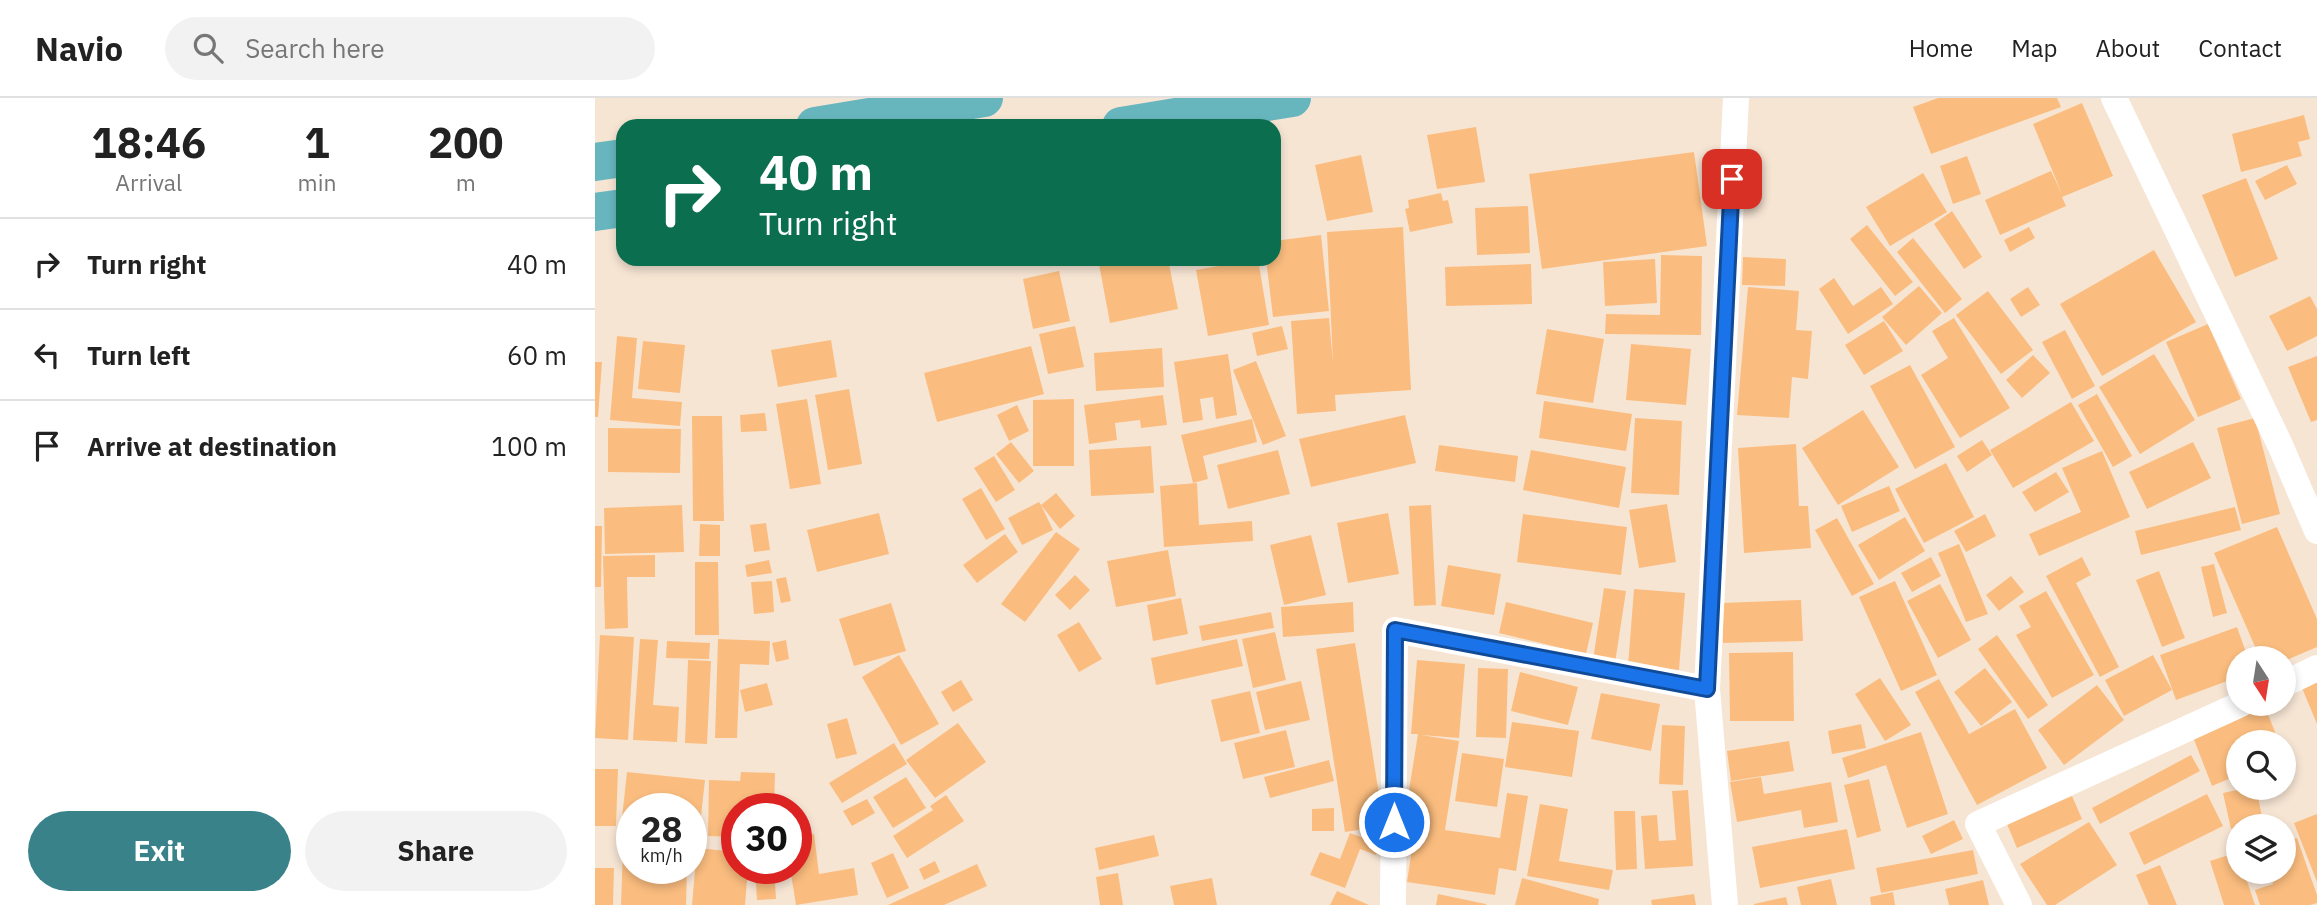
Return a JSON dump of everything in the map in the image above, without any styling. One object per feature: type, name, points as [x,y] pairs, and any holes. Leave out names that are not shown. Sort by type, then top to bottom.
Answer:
[{"type":"highway","points":[[857,119],[984,98]]},
{"type":"highway","points":[[1164,119],[1291,98]]},
{"type":"highway","points":[[595,162],[616,159]]},
{"type":"highway","points":[[595,212],[616,209]]},
{"type":"street","points":[[1725,905],[1707,689],[1736,98]]},
{"type":"street","points":[[2114,98],[2281,447],[2317,531]]},
{"type":"street","points":[[1393,905],[1395,630],[1707,689]]},
{"type":"street","points":[[2296,678],[2317,668]]},
{"type":"street","points":[[2019,905],[1978,824],[2226,711]]},
{"type":"building","points":[[1938,98],[2057,98],[2061,107],[1931,154],[1913,107]]},
{"type":"building","points":[[2082,103],[2113,176],[2062,197],[2066,206],[2000,235],[1985,200],[2051,171],[2062,194],[2033,124]]},
{"type":"building","points":[[2304,115],[2310,139],[2298,142],[2302,156],[2241,172],[2232,134]]},
{"type":"building","points":[[1476,127],[1485,182],[1437,189],[1427,135]]},
{"type":"building","points":[[1694,152],[1707,246],[1542,269],[1529,174]]},
{"type":"building","points":[[1361,155],[1373,212],[1327,221],[1315,165]]},
{"type":"building","points":[[1967,156],[1981,194],[1953,204],[1940,166]]},
{"type":"building","points":[[2287,165],[2297,184],[2265,200],[2255,181]]},
{"type":"building","points":[[1923,173],[1947,212],[1890,246],[1866,207]]},
{"type":"building","points":[[2246,178],[2278,259],[2235,277],[2202,195]]},
{"type":"building","points":[[1441,193],[1443,201],[1448,200],[1453,223],[1410,232],[1405,209],[1409,208],[1408,200]]},
{"type":"building","points":[[1528,206],[1530,253],[1477,255],[1475,208]]},
{"type":"building","points":[[1952,211],[1982,257],[1964,269],[1934,224]]},
{"type":"building","points":[[1867,225],[1913,282],[1895,296],[1850,239]]},
{"type":"building","points":[[1403,227],[1411,390],[1335,395],[1336,411],[1297,414],[1291,321],[1329,318],[1333,363],[1327,232]]},
{"type":"building","points":[[2029,227],[2035,238],[2010,252],[2004,240]]},
{"type":"building","points":[[1321,235],[1329,311],[1273,317],[1267,266],[1281,266],[1281,240]]},
{"type":"building","points":[[1913,238],[1962,299],[1945,313],[1897,252]]},
{"type":"building","points":[[2154,250],[2196,322],[2102,376],[2060,304]]},
{"type":"building","points":[[1661,255],[1702,256],[1701,335],[1605,334],[1606,314],[1660,315]]},
{"type":"building","points":[[1743,257],[1786,259],[1785,286],[1742,285]]},
{"type":"building","points":[[1655,259],[1657,303],[1605,306],[1603,262]]},
{"type":"building","points":[[1531,264],[1532,304],[1446,306],[1445,267]]},
{"type":"building","points":[[1099,266],[1169,266],[1178,309],[1110,323]]},
{"type":"building","points":[[1219,266],[1259,266],[1269,325],[1208,336],[1196,270]]},
{"type":"building","points":[[1059,271],[1070,321],[1033,329],[1023,279]]},
{"type":"building","points":[[1834,278],[1853,306],[1881,287],[1893,304],[1848,334],[1819,289]]},
{"type":"building","points":[[1919,286],[1942,313],[1906,345],[1882,317]]},
{"type":"building","points":[[1748,287],[1799,291],[1796,330],[1812,331],[1808,379],[1792,377],[1789,418],[1737,415]]},
{"type":"building","points":[[2028,287],[2040,305],[2021,317],[2010,299]]},
{"type":"building","points":[[1988,291],[2033,350],[2001,374],[1956,315]]},
{"type":"building","points":[[2310,296],[2317,309],[2317,336],[2287,351],[2269,316]]},
{"type":"building","points":[[1954,318],[2010,408],[1960,438],[1921,375],[1948,358],[1932,331]]},
{"type":"building","points":[[1884,321],[1903,351],[1864,375],[1845,345]]},
{"type":"building","points":[[2208,324],[2241,399],[2198,417],[2166,342]]},
{"type":"building","points":[[1075,326],[1084,367],[1048,374],[1039,334]]},
{"type":"building","points":[[1282,326],[1288,349],[1257,356],[1252,333]]},
{"type":"building","points":[[1547,329],[1604,339],[1593,403],[1536,394]]},
{"type":"building","points":[[2065,330],[2095,386],[2072,399],[2042,342]]},
{"type":"building","points":[[617,336],[637,338],[632,398],[682,402],[680,426],[610,420]]},
{"type":"building","points":[[831,340],[837,377],[778,387],[771,350]]},
{"type":"building","points":[[643,341],[685,345],[680,393],[638,389]]},
{"type":"building","points":[[1631,344],[1691,349],[1686,405],[1626,400]]},
{"type":"building","points":[[1031,346],[1044,394],[937,422],[924,373]]},
{"type":"building","points":[[1162,348],[1164,387],[1096,391],[1094,353]]},
{"type":"building","points":[[1228,354],[1237,415],[1216,419],[1213,397],[1200,399],[1203,420],[1183,423],[1174,362]]},
{"type":"building","points":[[2154,354],[2195,420],[2140,454],[2099,387]]},
{"type":"building","points":[[2033,355],[2050,373],[2022,398],[2006,380]]},
{"type":"building","points":[[2317,356],[2317,420],[2311,422],[2288,367]]},
{"type":"building","points":[[1256,361],[1286,436],[1263,445],[1233,370]]},
{"type":"building","points":[[595,362],[602,362],[598,417],[595,417]]},
{"type":"building","points":[[1910,365],[1955,447],[1915,469],[1870,386]]},
{"type":"building","points":[[849,389],[862,464],[828,470],[815,395]]},
{"type":"building","points":[[2097,394],[2132,456],[2113,467],[2078,405]]},
{"type":"building","points":[[1163,395],[1167,425],[1141,428],[1140,420],[1115,423],[1117,440],[1089,444],[1084,405]]},
{"type":"building","points":[[807,399],[821,484],[790,489],[776,404]]},
{"type":"building","points":[[1074,399],[1074,466],[1033,466],[1033,400]]},
{"type":"building","points":[[1544,401],[1632,414],[1626,451],[1539,438]]},
{"type":"building","points":[[2071,402],[2094,441],[2013,488],[1990,450]]},
{"type":"building","points":[[1017,405],[1029,431],[1009,441],[997,415]]},
{"type":"building","points":[[1863,410],[1899,467],[1838,505],[1802,448]]},
{"type":"building","points":[[765,413],[767,431],[741,432],[740,415]]},
{"type":"building","points":[[1405,415],[1416,463],[1311,487],[1299,439]]},
{"type":"building","points":[[692,416],[722,416],[724,521],[693,521]]},
{"type":"building","points":[[1635,418],[1682,421],[1679,495],[1631,493]]},
{"type":"building","points":[[2255,418],[2280,514],[2242,524],[2217,428]]},
{"type":"building","points":[[1252,419],[1257,442],[1203,456],[1208,479],[1193,483],[1181,435]]},
{"type":"building","points":[[608,428],[681,429],[680,473],[608,472]]},
{"type":"building","points":[[1982,440],[1992,455],[1967,472],[1957,456]]},
{"type":"building","points":[[1011,442],[1034,471],[1019,483],[996,454]]},
{"type":"building","points":[[2193,442],[2211,478],[2147,509],[2129,472]]},
{"type":"building","points":[[1796,444],[1799,506],[1808,506],[1811,548],[1744,553],[1738,448]]},
{"type":"building","points":[[1439,445],[1518,456],[1515,482],[1435,471]]},
{"type":"building","points":[[1151,446],[1154,493],[1091,496],[1089,450]]},
{"type":"building","points":[[1278,450],[1290,494],[1228,509],[1217,465]]},
{"type":"building","points":[[1531,450],[1626,467],[1619,508],[1523,490]]},
{"type":"building","points":[[2102,451],[2130,517],[2039,556],[2029,534],[2081,512],[2062,468]]},
{"type":"building","points":[[994,456],[1015,490],[996,502],[974,468]]},
{"type":"building","points":[[1946,463],[1974,517],[1924,543],[1895,489]]},
{"type":"building","points":[[2056,472],[2069,492],[2035,512],[2022,492]]},
{"type":"building","points":[[1197,483],[1199,525],[1252,521],[1253,541],[1164,547],[1160,486]]},
{"type":"building","points":[[1889,486],[1900,511],[1852,532],[1841,506]]},
{"type":"building","points":[[981,488],[1005,529],[986,540],[962,499]]},
{"type":"building","points":[[1056,493],[1075,516],[1060,529],[1041,505]]},
{"type":"building","points":[[1039,502],[1053,530],[1022,545],[1008,518]]},
{"type":"building","points":[[1667,504],[1676,562],[1639,568],[1629,510]]},
{"type":"building","points":[[682,505],[684,552],[605,554],[604,508]]},
{"type":"building","points":[[1431,505],[1436,605],[1414,606],[1409,506]]},
{"type":"building","points":[[2235,507],[2241,530],[2141,555],[2135,531]]},
{"type":"building","points":[[879,513],[889,554],[817,572],[807,530]]},
{"type":"building","points":[[1388,513],[1399,574],[1348,583],[1337,523]]},
{"type":"building","points":[[1523,514],[1627,527],[1621,575],[1517,562]]},
{"type":"building","points":[[1985,514],[1996,536],[1966,552],[1954,531]]},
{"type":"building","points":[[1905,517],[1925,551],[1879,580],[1858,545]]},
{"type":"building","points":[[1837,518],[1874,584],[1852,596],[1815,530]]},
{"type":"building","points":[[766,523],[770,550],[754,552],[750,525]]},
{"type":"building","points":[[700,524],[720,525],[720,556],[699,556]]},
{"type":"building","points":[[595,526],[602,526],[601,587],[595,587]]},
{"type":"building","points":[[2277,527],[2317,619],[2317,647],[2296,656],[2296,646],[2255,646],[2214,553]]},
{"type":"building","points":[[1056,532],[1080,549],[1025,622],[1001,604]]},
{"type":"building","points":[[1005,534],[1018,552],[977,583],[963,565]]},
{"type":"building","points":[[1311,535],[1326,595],[1284,605],[1270,545]]},
{"type":"building","points":[[1959,544],[1988,614],[1966,622],[1938,553]]},
{"type":"building","points":[[1168,550],[1176,596],[1116,607],[1107,561]]},
{"type":"building","points":[[655,555],[655,577],[627,577],[628,628],[605,629],[603,556]]},
{"type":"building","points":[[1931,557],[1941,576],[1912,592],[1901,573]]},
{"type":"building","points":[[2082,557],[2091,575],[2076,583],[2119,667],[2100,677],[2046,576]]},
{"type":"building","points":[[769,560],[772,573],[747,577],[745,565]]},
{"type":"building","points":[[695,562],[718,562],[719,635],[695,635]]},
{"type":"building","points":[[2214,564],[2227,613],[2213,617],[2201,567]]},
{"type":"building","points":[[1448,565],[1501,574],[1494,615],[1441,606]]},
{"type":"building","points":[[2159,571],[2185,638],[2162,647],[2136,580]]},
{"type":"building","points":[[1075,575],[1090,590],[1070,610],[1055,595]]},
{"type":"building","points":[[2011,576],[2024,592],[1999,611],[1986,595]]},
{"type":"building","points":[[786,577],[791,601],[781,603],[776,579]]},
{"type":"building","points":[[772,581],[774,612],[754,614],[751,582]]},
{"type":"building","points":[[1895,581],[1937,675],[1901,691],[1859,597]]},
{"type":"building","points":[[1940,584],[1971,640],[1938,658],[1907,601]]},
{"type":"building","points":[[1604,588],[1626,591],[1615,663],[1593,660]]},
{"type":"building","points":[[1634,589],[1685,593],[1679,670],[1628,666]]},
{"type":"building","points":[[2046,591],[2094,675],[2052,698],[2016,635],[2031,627],[2019,606]]},
{"type":"building","points":[[1181,598],[1188,634],[1153,641],[1147,605]]},
{"type":"building","points":[[1801,600],[1803,641],[1723,643],[1722,603]]},
{"type":"building","points":[[1353,602],[1354,632],[1283,637],[1281,607]]},
{"type":"building","points":[[1506,602],[1593,623],[1586,654],[1499,633]]},
{"type":"building","points":[[891,603],[906,651],[854,666],[839,619]]},
{"type":"building","points":[[1271,612],[1274,628],[1202,641],[1199,626]]},
{"type":"building","points":[[1079,622],[1102,659],[1079,672],[1057,635]]},
{"type":"building","points":[[2237,627],[2244,646],[2226,646],[2226,681],[2176,700],[2160,655]]},
{"type":"building","points":[[1275,632],[1286,680],[1253,688],[1242,639]]},
{"type":"building","points":[[600,635],[634,637],[628,740],[595,738]]},
{"type":"building","points":[[1997,635],[2048,705],[2028,719],[1978,649]]},
{"type":"building","points":[[640,639],[658,640],[653,705],[679,707],[677,742],[633,740]]},
{"type":"building","points":[[718,639],[770,641],[769,665],[740,664],[737,738],[715,738]]},
{"type":"building","points":[[1237,639],[1243,666],[1156,685],[1151,658]]},
{"type":"building","points":[[786,640],[789,659],[776,662],[772,643]]},
{"type":"building","points":[[667,641],[710,643],[709,659],[666,658]]},
{"type":"building","points":[[1355,643],[1384,826],[1345,832],[1316,649]]},
{"type":"building","points":[[1793,652],[1794,721],[1730,721],[1729,653]]},
{"type":"building","points":[[899,655],[939,724],[901,745],[862,677]]},
{"type":"building","points":[[2153,655],[2172,690],[2124,716],[2105,680]]},
{"type":"building","points":[[688,660],[711,661],[707,744],[685,743]]},
{"type":"building","points":[[1417,660],[1465,664],[1459,738],[1421,735],[1459,741],[1445,830],[1500,838],[1507,793],[1528,796],[1516,871],[1499,868],[1495,895],[1407,882],[1414,836],[1402,834],[1418,734],[1411,734]]},
{"type":"building","points":[[1478,668],[1508,669],[1506,738],[1476,737]]},
{"type":"building","points":[[1985,668],[2012,702],[1981,726],[1954,692]]},
{"type":"building","points":[[1520,672],[1578,687],[1568,725],[1511,711]]},
{"type":"building","points":[[1880,678],[1911,725],[1885,741],[1855,694]]},
{"type":"building","points":[[1939,679],[1969,734],[2015,709],[2047,768],[1977,805],[1915,692]]},
{"type":"building","points":[[961,680],[973,700],[953,712],[941,692]]},
{"type":"building","points":[[1301,681],[1310,720],[1265,730],[1256,692]]},
{"type":"building","points":[[2317,682],[2317,724],[2302,688]]},
{"type":"building","points":[[767,683],[773,705],[745,712],[740,690]]},
{"type":"building","points":[[2097,685],[2124,720],[2064,765],[2038,730]]},
{"type":"building","points":[[1250,691],[1260,733],[1221,742],[1211,700]]},
{"type":"building","points":[[1601,693],[1660,704],[1651,751],[1591,739]]},
{"type":"building","points":[[2243,716],[2269,716],[2274,730],[2226,730],[2226,780],[2212,786],[2193,737]]},
{"type":"building","points":[[847,718],[857,754],[836,759],[827,724]]},
{"type":"building","points":[[1512,722],[1579,731],[1572,777],[1505,767]]},
{"type":"building","points":[[958,723],[986,762],[935,798],[906,760]]},
{"type":"building","points":[[1861,724],[1866,748],[1832,754],[1828,731]]},
{"type":"building","points":[[1662,725],[1685,726],[1683,785],[1659,784]]},
{"type":"building","points":[[1286,730],[1295,767],[1243,779],[1234,743]]},
{"type":"building","points":[[1921,732],[1948,814],[1907,828],[1886,765],[1848,778],[1842,758]]},
{"type":"building","points":[[1789,741],[1794,771],[1731,781],[1727,751]]},
{"type":"building","points":[[894,743],[907,764],[842,803],[829,783]]},
{"type":"building","points":[[1462,753],[1504,759],[1497,807],[1455,801]]},
{"type":"building","points":[[2191,755],[2200,771],[2100,824],[2092,808]]},
{"type":"building","points":[[1329,760],[1334,781],[1270,798],[1264,777]]},
{"type":"building","points":[[595,769],[618,769],[616,826],[595,826]]},
{"type":"building","points":[[627,772],[705,780],[704,793],[625,793]]},
{"type":"building","points":[[741,772],[775,773],[774,793],[721,793],[721,836],[708,836],[709,780],[740,781]]},
{"type":"building","points":[[906,777],[926,808],[893,828],[873,797]]},
{"type":"building","points":[[1761,777],[1764,794],[1831,782],[1838,822],[1804,828],[1801,810],[1737,822],[1730,782]]},
{"type":"building","points":[[1869,779],[1881,831],[1857,838],[1844,785]]},
{"type":"building","points":[[1688,790],[1693,866],[1645,869],[1641,816],[1657,815],[1659,841],[1676,840],[1672,791]]},
{"type":"building","points":[[2226,792],[2226,800],[2259,800],[2262,814],[2228,814],[2223,793]]},
{"type":"building","points":[[2207,794],[2223,826],[2144,865],[2129,833]]},
{"type":"building","points":[[946,795],[964,821],[907,858],[893,836],[933,810],[930,806]]},
{"type":"building","points":[[2072,796],[2082,819],[2017,848],[2007,824]]},
{"type":"building","points":[[867,799],[875,813],[852,826],[843,811]]},
{"type":"building","points":[[1540,804],[1568,809],[1559,861],[1613,870],[1609,890],[1527,876]]},
{"type":"building","points":[[1334,808],[1334,831],[1312,831],[1312,809]]},
{"type":"building","points":[[1614,811],[1635,811],[1637,869],[1616,870]]},
{"type":"building","points":[[2317,814],[2317,882],[2296,828],[2296,822]]},
{"type":"building","points":[[1954,820],[1963,839],[1931,854],[1922,836]]},
{"type":"building","points":[[2089,822],[2117,865],[2055,905],[2047,905],[2020,864]]},
{"type":"building","points":[[1847,829],[1855,869],[1760,888],[1752,847]]},
{"type":"building","points":[[1350,833],[1380,844],[1376,855],[1360,849],[1345,888],[1310,875],[1320,852],[1340,859]]},
{"type":"building","points":[[812,834],[819,874],[854,868],[858,895],[796,905],[793,884],[812,884]]},
{"type":"building","points":[[1154,835],[1159,856],[1099,870],[1095,848]]},
{"type":"building","points":[[2296,838],[2317,895],[2317,903],[2260,905],[2255,890],[2273,884],[2296,884]]},
{"type":"building","points":[[707,849],[721,850],[721,884],[747,884],[745,905],[692,905],[694,884],[707,884]]},
{"type":"building","points":[[1973,850],[1978,874],[1881,893],[1876,868]]},
{"type":"building","points":[[893,853],[909,888],[887,898],[871,863]]},
{"type":"building","points":[[2226,856],[2226,884],[2248,884],[2255,905],[2224,905],[2210,861]]},
{"type":"building","points":[[935,861],[940,872],[924,880],[919,869]]},
{"type":"building","points":[[977,864],[987,886],[944,905],[888,905]]},
{"type":"building","points":[[2160,865],[2177,905],[2149,905],[2136,875]]},
{"type":"building","points":[[595,868],[614,868],[613,905],[595,905]]},
{"type":"building","points":[[1118,873],[1123,905],[1100,905],[1096,877]]},
{"type":"building","points":[[1212,878],[1217,905],[1174,905],[1170,886]]},
{"type":"building","points":[[1522,878],[1599,899],[1598,905],[1515,905]]},
{"type":"building","points":[[1831,879],[1837,905],[1801,905],[1797,887]]},
{"type":"building","points":[[1983,880],[1989,905],[1949,905],[1945,889]]},
{"type":"building","points":[[622,884],[687,884],[686,905],[621,905]]},
{"type":"building","points":[[756,884],[775,884],[776,899],[757,900]]},
{"type":"building","points":[[1337,891],[1369,905],[1330,905]]},
{"type":"building","points":[[1893,892],[1895,905],[1871,905],[1870,897]]},
{"type":"building","points":[[1438,894],[1486,904],[1486,905],[1436,905]]},
{"type":"building","points":[[1694,894],[1696,905],[1652,905],[1651,900]]},
{"type":"building","points":[[1786,897],[1788,905],[1754,905],[1754,904]]},
{"type":"route","points":[[1394,822],[1395,630],[1707,689],[1732,179]]}]
